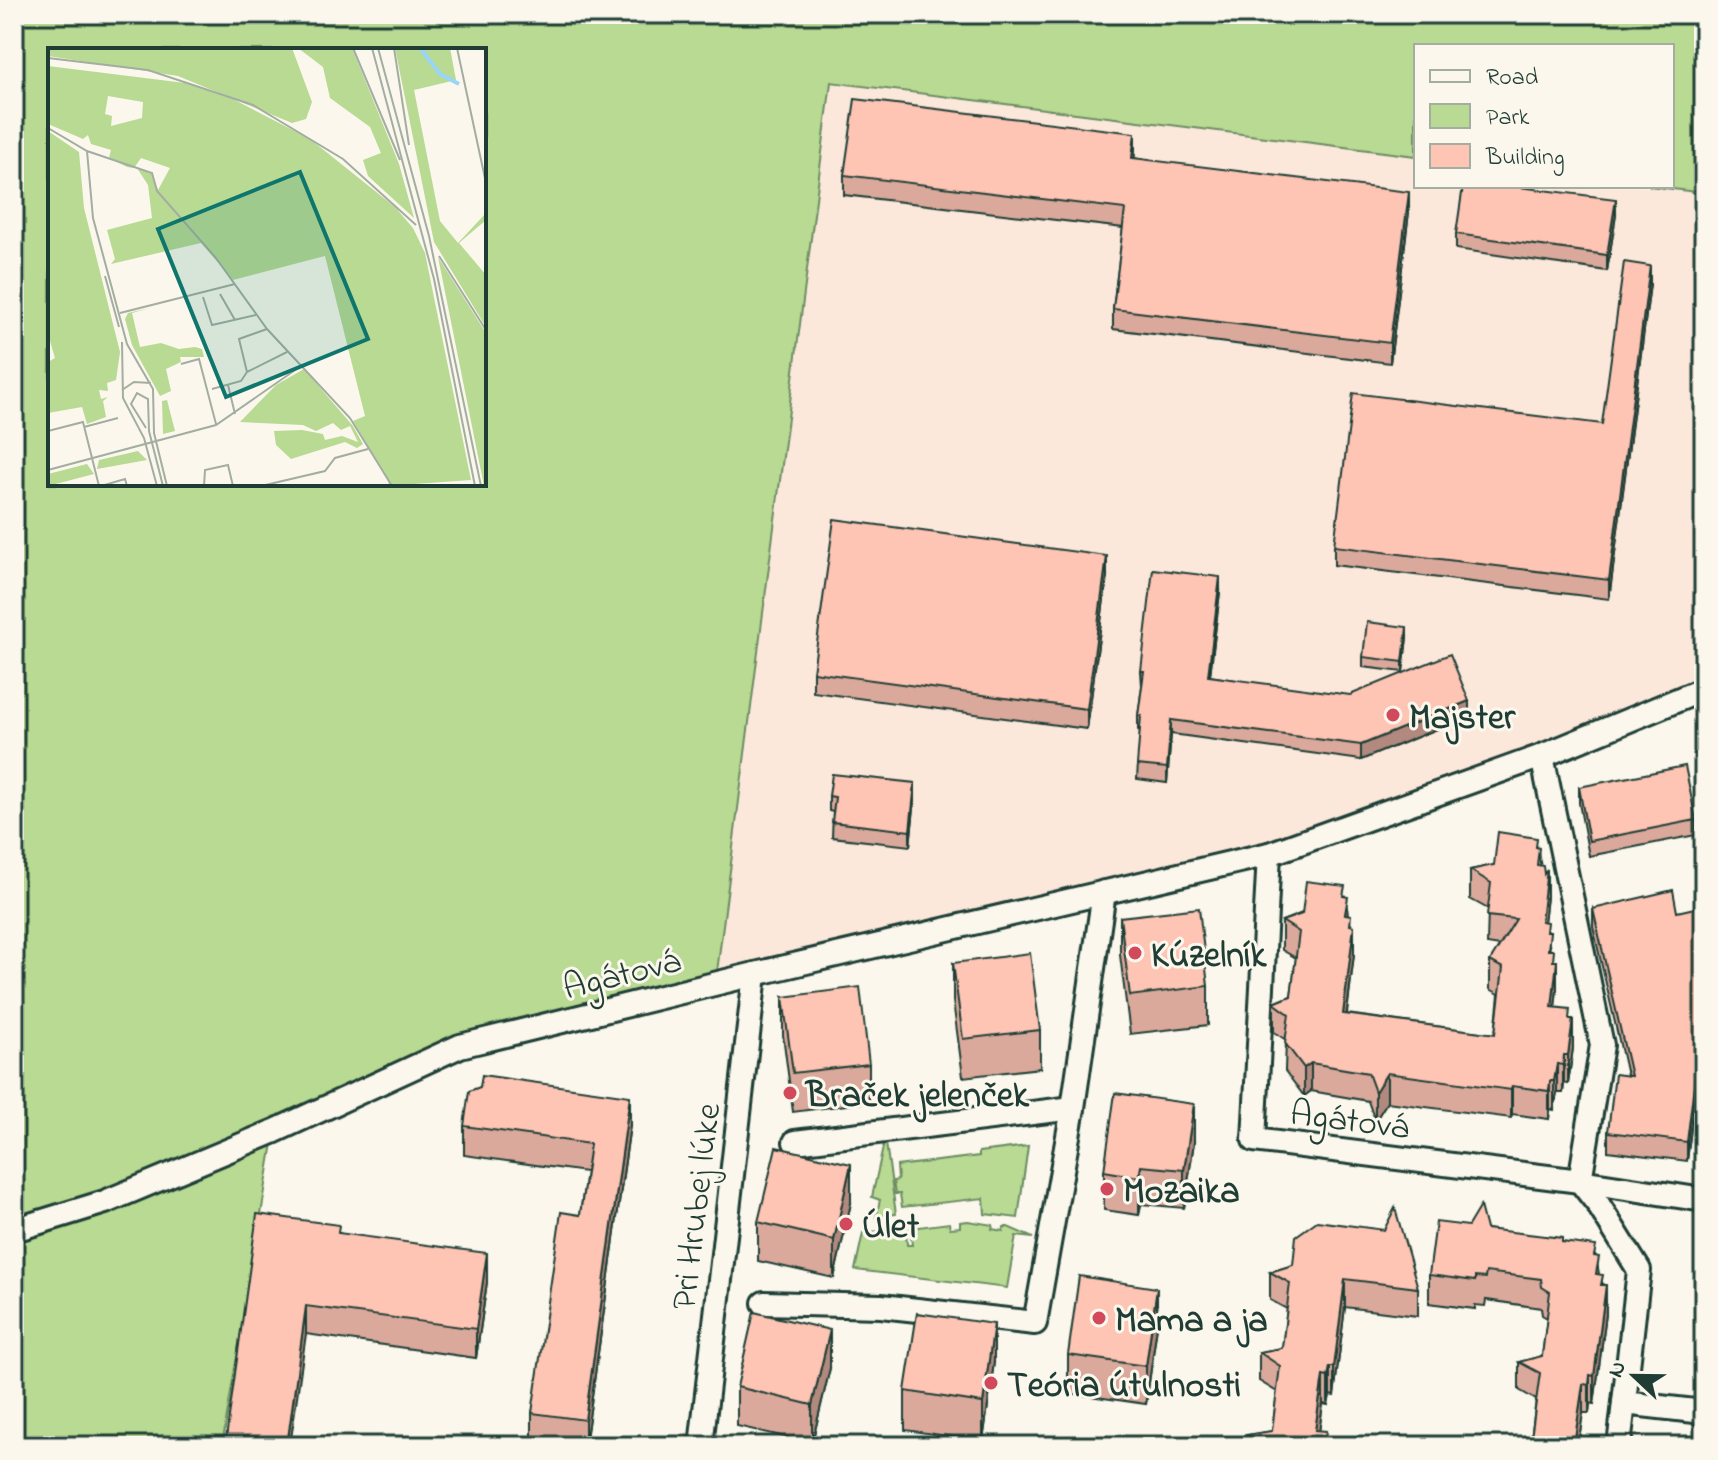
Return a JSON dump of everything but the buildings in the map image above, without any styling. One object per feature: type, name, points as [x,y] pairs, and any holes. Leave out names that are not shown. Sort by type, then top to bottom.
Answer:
[{"type":"street","name":"Agátová","points":[[14,1230],[105,1202],[275,1131],[460,1046],[1269,854],[1542,756],[1704,689]]},
{"type":"street","points":[[1542,756],[1602,1045],[1580,1181],[1639,1270],[1619,1446]]},
{"type":"street","name":"Agátová","points":[[1269,854],[1254,1140],[1580,1181]]},
{"type":"street","points":[[764,1303],[881,1306],[1035,1323],[1073,1108],[1104,892]]},
{"type":"street","name":"Pri Hrubej lúke","points":[[701,1446],[755,974]]},
{"type":"street","points":[[795,1142],[1073,1108]]},
{"type":"street","points":[[1580,1181],[1704,1200]]},
{"type":"street","points":[[1624,1403],[1704,1412]]},
{"type":"shaded area","points":[[831,82],[1414,157],[1414,188],[1658,188],[1704,194],[1704,689],[1269,853],[716,980]]},
{"type":"green space","points":[[14,14],[1704,14],[1704,193],[1665,188],[1674,188],[1674,44],[1414,44],[1414,156],[831,82],[716,980],[460,1046],[275,1131],[222,1446],[14,1446]]},
{"type":"green space","points":[[884,1143],[896,1214],[876,1217],[880,1200],[872,1197]]},
{"type":"green space","points":[[1028,1146],[1018,1218],[985,1214],[984,1198],[902,1207],[900,1194],[895,1194],[893,1181],[898,1180],[897,1166],[979,1156],[979,1152]]},
{"type":"green space","points":[[960,1222],[993,1225],[992,1229],[1003,1231],[1004,1227],[1008,1227],[1033,1238],[1016,1236],[1007,1288],[855,1270],[863,1233],[906,1228],[907,1245],[912,1245],[910,1228],[949,1223],[950,1228],[960,1227]]},
{"type":"place","name":"Majster","points":[[1393,715]]},
{"type":"place","name":"Kúzelník","points":[[1135,953]]},
{"type":"place","name":"Braček jelenček","points":[[790,1093]]},
{"type":"place","name":"Mozaika","points":[[1107,1189]]},
{"type":"place","name":"Úlet","points":[[846,1224]]},
{"type":"place","name":"Mama a ja","points":[[1099,1318]]},
{"type":"place","name":"Teória útulnosti","points":[[991,1383]]}]
